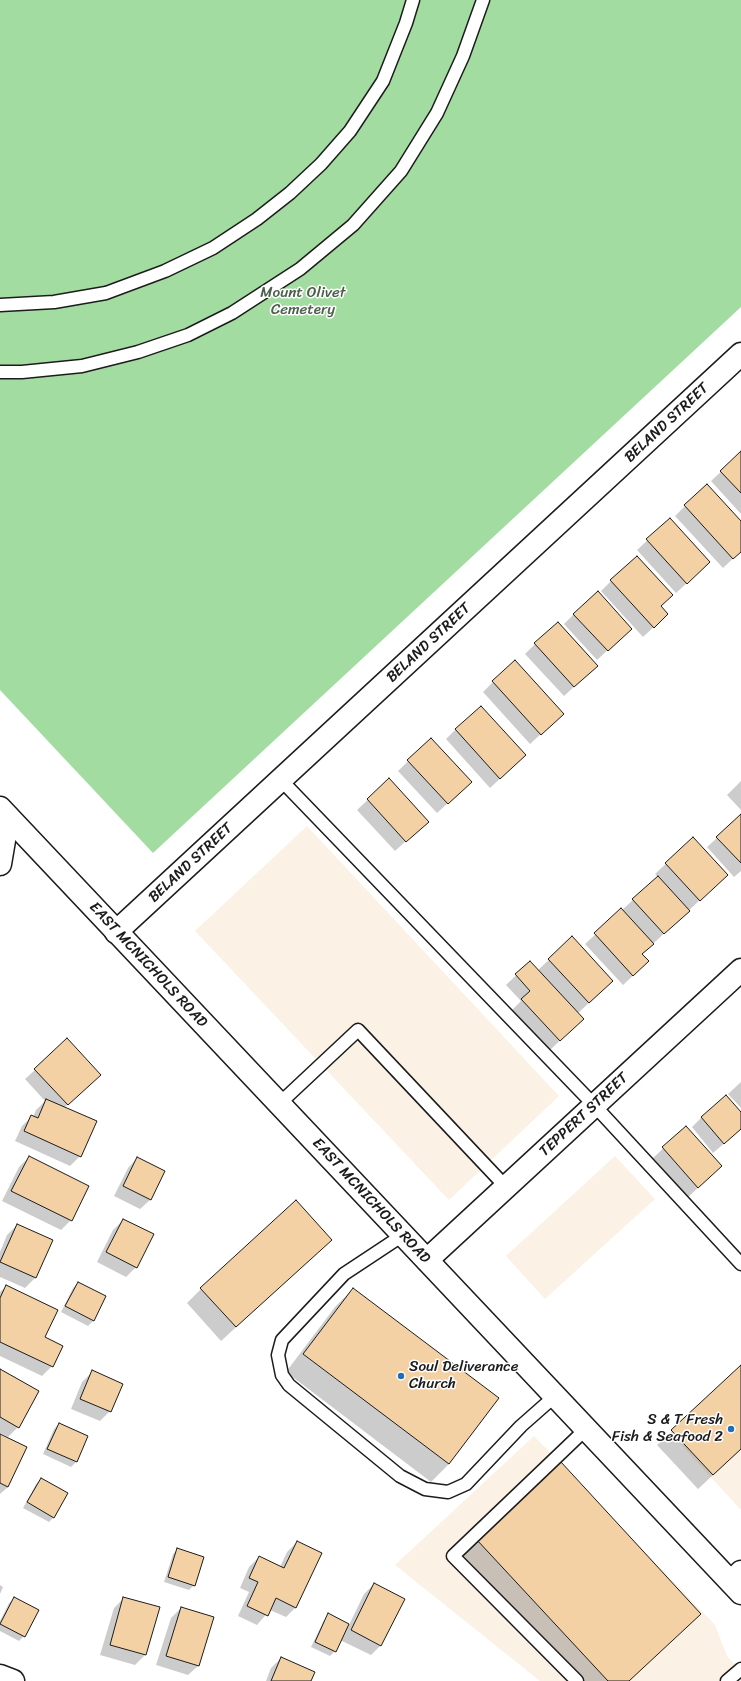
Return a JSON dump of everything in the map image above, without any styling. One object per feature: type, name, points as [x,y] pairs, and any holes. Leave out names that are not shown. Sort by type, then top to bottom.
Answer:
[{"type":"street","name":"BELAND STREET","points":[[116,932],[741,354]]},
{"type":"street","name":"EAST MCNICHOLS ROAD","points":[[4,813],[586,1429],[738,1583]]},
{"type":"street","points":[[0,864],[4,813]]},
{"type":"street","name":"TEPPERT STREET","points":[[427,1260],[741,970]]},
{"type":"street","points":[[0,1676],[13,1681]]},
{"type":"lane","points":[[0,305],[54,302],[106,293],[166,271],[214,248],[257,219],[311,174],[350,131],[383,81],[406,23],[413,0]]},
{"type":"lane","points":[[0,372],[22,372],[82,366],[138,352],[188,335],[232,313],[300,269],[353,225],[401,171],[437,113],[463,56],[483,0]]},
{"type":"lane","points":[[281,780],[594,1105],[741,1264]]},
{"type":"lane","points":[[279,1104],[358,1030],[506,1187]]},
{"type":"lane","points":[[403,1235],[344,1274],[282,1340],[278,1355],[282,1375],[289,1385],[400,1476],[425,1489],[448,1492],[466,1484],[521,1426],[555,1396]]},
{"type":"lane","points":[[577,1681],[453,1556],[586,1429]]},
{"type":"lane","points":[[728,1681],[741,1669]]},
{"type":"shaded area","points":[[307,826],[559,1096],[449,1200],[195,931]]},
{"type":"shaded area","points":[[615,1156],[655,1199],[545,1299],[506,1256]]},
{"type":"shaded area","points":[[741,1375],[741,1510],[674,1437]]},
{"type":"shaded area","points":[[534,1436],[715,1625],[727,1656],[741,1671],[741,1681],[540,1681],[395,1565]]},
{"type":"green space","name":"Mount Olivet Cemetery","points":[[0,0],[741,0],[741,307],[153,853],[0,690]]},
{"type":"building","points":[[741,451],[741,493],[720,471]]},
{"type":"building","points":[[707,484],[741,521],[741,552],[733,559],[684,505]]},
{"type":"building","points":[[670,518],[710,562],[687,584],[646,539]]},
{"type":"building","points":[[637,556],[673,595],[661,606],[668,614],[654,628],[610,580]]},
{"type":"building","points":[[598,591],[632,629],[608,651],[573,614]]},
{"type":"building","points":[[558,622],[598,666],[574,687],[534,643]]},
{"type":"building","points":[[515,660],[564,714],[541,735],[492,681]]},
{"type":"building","points":[[481,706],[526,755],[500,779],[455,729]]},
{"type":"building","points":[[431,738],[472,782],[448,804],[407,760]]},
{"type":"building","points":[[389,778],[429,822],[406,842],[367,799]]},
{"type":"building","points":[[741,814],[741,863],[716,837]]},
{"type":"building","points":[[693,837],[728,875],[700,901],[665,863]]},
{"type":"building","points":[[658,876],[690,911],[664,934],[632,899]]},
{"type":"building","points":[[621,908],[654,944],[642,954],[649,961],[633,976],[594,933]]},
{"type":"building","points":[[572,936],[613,981],[589,1003],[548,959]]},
{"type":"building","points":[[530,961],[584,1019],[560,1041],[521,999],[530,991],[515,974]]},
{"type":"building","points":[[67,1038],[101,1075],[68,1105],[34,1069]]},
{"type":"building","points":[[726,1095],[741,1112],[741,1129],[724,1144],[701,1117]]},
{"type":"building","points":[[46,1099],[97,1121],[81,1157],[24,1131],[31,1115],[38,1118]]},
{"type":"building","points":[[686,1126],[722,1166],[698,1188],[662,1147]]},
{"type":"building","points":[[29,1156],[89,1186],[72,1221],[11,1191]]},
{"type":"building","points":[[137,1157],[165,1171],[151,1200],[123,1186]]},
{"type":"building","points":[[296,1200],[332,1240],[236,1327],[200,1288]]},
{"type":"building","points":[[123,1219],[154,1234],[137,1268],[106,1252]]},
{"type":"building","points":[[17,1224],[53,1240],[36,1278],[0,1262]]},
{"type":"building","points":[[78,1282],[106,1296],[94,1321],[65,1306]]},
{"type":"building","points":[[6,1285],[58,1310],[45,1337],[63,1346],[53,1367],[0,1342],[0,1298]]},
{"type":"building","name":"Soul Deliverance Church","points":[[353,1288],[499,1398],[449,1464],[303,1354]]},
{"type":"building","points":[[741,1365],[741,1449],[713,1475],[671,1430]]},
{"type":"building","points":[[0,1369],[39,1391],[19,1428],[0,1417]]},
{"type":"building","points":[[92,1370],[123,1384],[111,1412],[80,1399]]},
{"type":"building","points":[[59,1423],[88,1436],[77,1462],[47,1449]]},
{"type":"building","points":[[0,1434],[27,1447],[8,1487],[0,1483]]},
{"type":"building","points":[[561,1462],[701,1614],[629,1681],[608,1681],[477,1540]]},
{"type":"building","points":[[41,1478],[68,1493],[54,1518],[27,1502]]},
{"type":"building","points":[[297,1541],[322,1553],[296,1608],[276,1598],[268,1616],[247,1606],[258,1582],[249,1578],[259,1556],[284,1568]]},
{"type":"building","points":[[177,1548],[204,1557],[195,1586],[168,1577]]},
{"type":"building","points":[[374,1583],[405,1599],[381,1646],[351,1630]]},
{"type":"building","points":[[14,1597],[39,1610],[25,1637],[0,1624]]},
{"type":"building","points":[[123,1597],[160,1607],[146,1655],[110,1645]]},
{"type":"building","points":[[181,1607],[214,1617],[199,1666],[166,1656]]},
{"type":"building","points":[[328,1613],[349,1624],[336,1652],[315,1642]]},
{"type":"building","points":[[281,1657],[315,1672],[311,1681],[271,1681]]},
{"type":"place","name":"Soul Deliverance Church","points":[[401,1376]]},
{"type":"place","name":"S & T Fresh Fish & Seafood 2","points":[[731,1429]]}]
